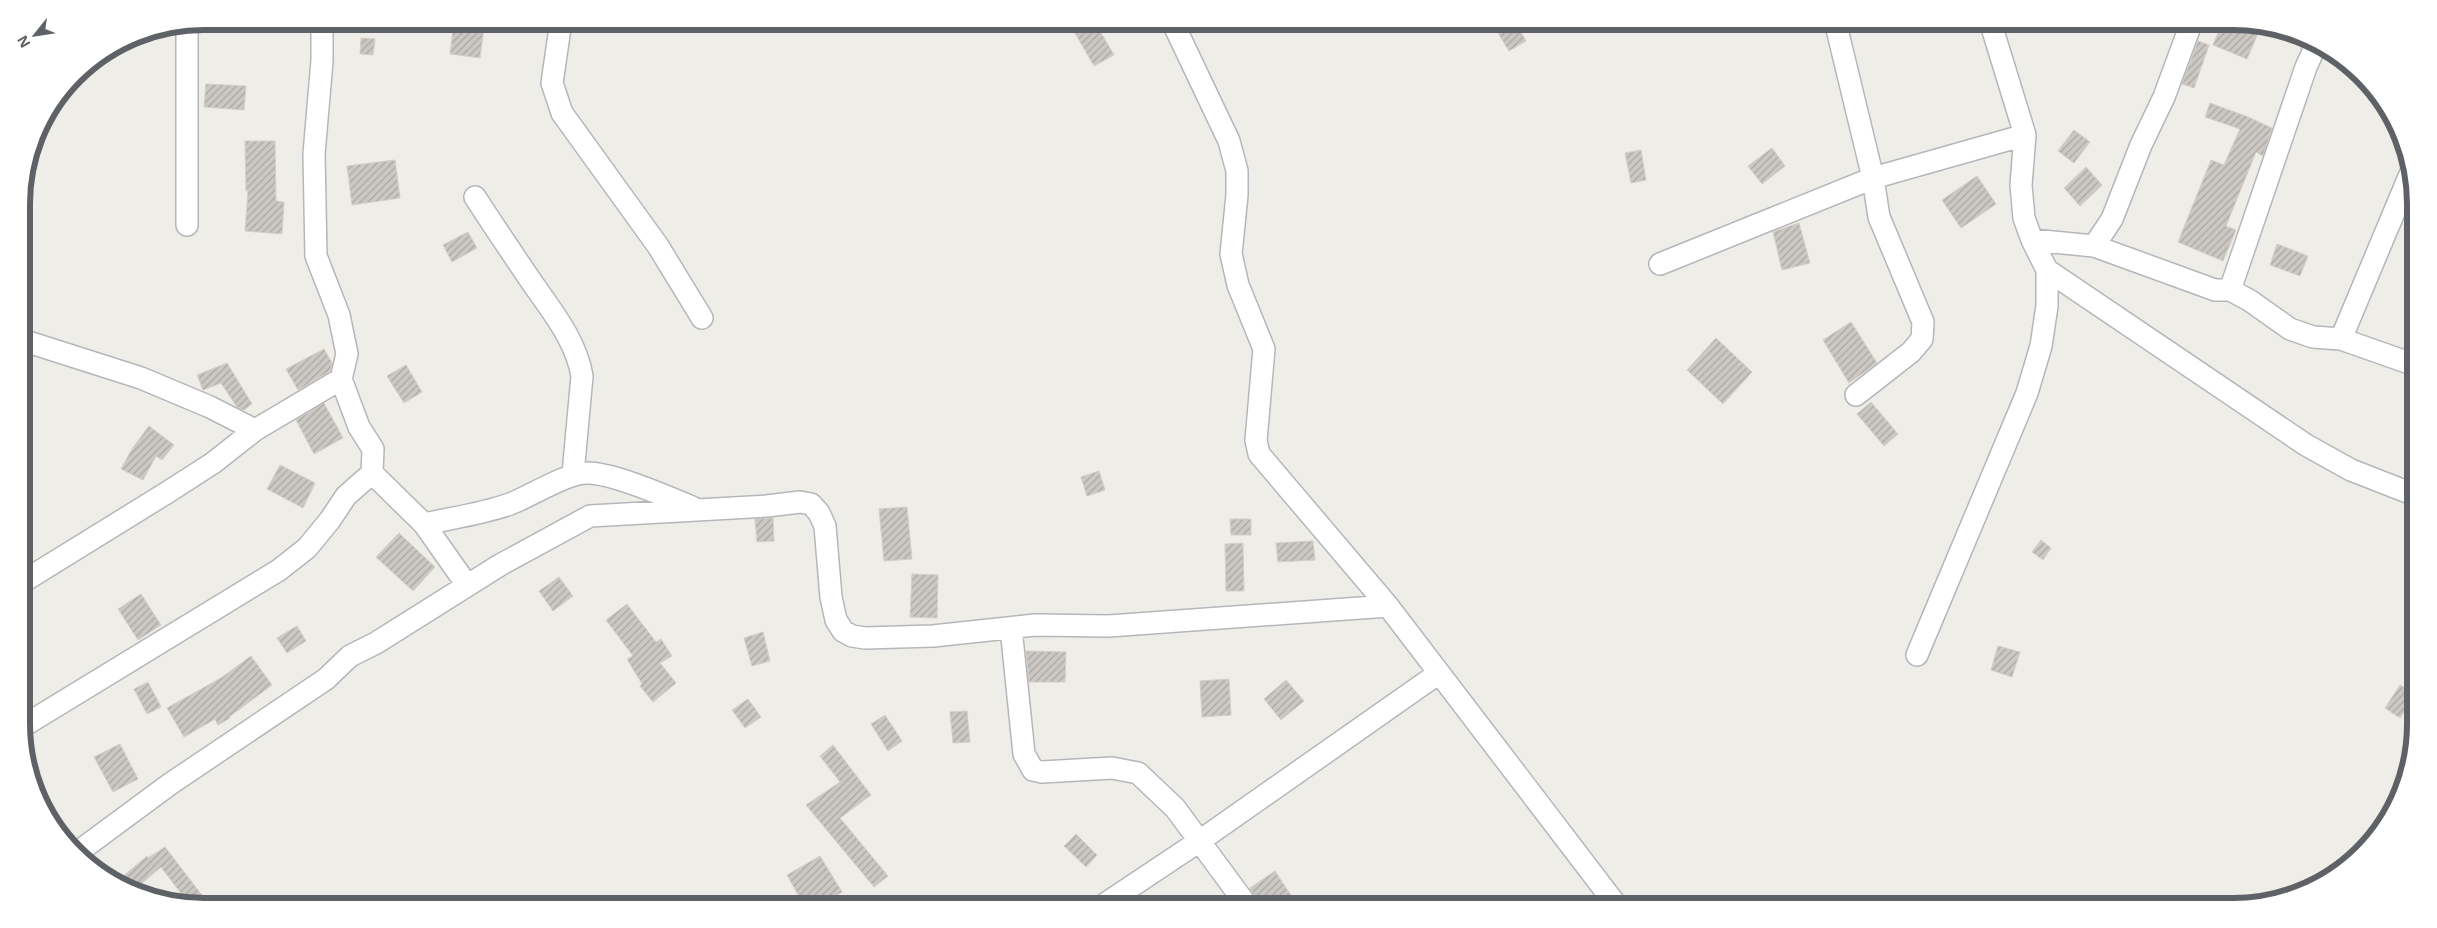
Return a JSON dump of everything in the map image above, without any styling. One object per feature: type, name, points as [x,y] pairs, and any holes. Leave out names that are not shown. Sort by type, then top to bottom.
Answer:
[{"type":"street","points":[[30,721],[279,570],[307,548],[330,520],[346,496],[372,473],[373,449],[359,427],[341,379],[347,354],[339,315],[316,256],[314,154],[322,61],[322,30]]},
{"type":"street","points":[[560,30],[552,83],[562,113],[658,246],[702,318]]},
{"type":"street","points":[[1176,30],[1229,141],[1237,171],[1237,195],[1231,254],[1238,285],[1264,349],[1256,440],[1259,454],[1388,606],[1611,898]]},
{"type":"street","points":[[1838,30],[1873,178],[1879,217],[1897,264],[1923,322],[1922,338],[1911,352],[1856,395]]},
{"type":"street","points":[[1917,655],[2027,393],[2041,346],[2047,306],[2047,270],[2032,240],[2024,218],[2020,185],[2025,135],[1993,30]]},
{"type":"street","points":[[2094,246],[2112,219],[2140,145],[2164,97],[2189,30]]},
{"type":"street","points":[[187,31],[187,225]]},
{"type":"street","points":[[2230,290],[2306,67],[2314,50]]},
{"type":"street","points":[[1660,264],[1873,178],[2025,135]]},
{"type":"street","points":[[2341,339],[2406,184]]},
{"type":"street","points":[[474,197],[553,313],[575,348],[580,361],[582,376],[573,474]]},
{"type":"street","points":[[2032,240],[2094,246],[2215,290],[2230,290],[2249,300],[2290,329],[2312,337],[2341,339],[2407,362]]},
{"type":"street","points":[[2047,270],[2306,445],[2351,470],[2407,492]]},
{"type":"street","points":[[30,343],[141,378],[210,407],[255,430]]},
{"type":"street","points":[[30,577],[190,477],[255,430],[341,379]]},
{"type":"street","points":[[424,524],[504,506],[556,484],[573,474],[589,472],[650,490],[697,509]]},
{"type":"street","points":[[372,473],[424,524],[467,585]]},
{"type":"street","points":[[83,849],[170,784],[326,679],[350,656],[376,643],[467,585],[590,516],[767,506],[800,502],[811,504],[825,526],[830,597],[836,620],[843,631],[852,636],[865,638],[933,636],[1035,625],[1109,626],[1388,606]]},
{"type":"street","points":[[1011,628],[1024,754],[1033,770],[1042,772],[1112,768],[1138,773],[1175,808],[1201,840],[1242,898]]},
{"type":"street","points":[[1115,898],[1439,673]]},
{"type":"building","points":[[453,30],[484,30],[480,58],[450,54]]},
{"type":"building","points":[[1080,30],[1099,30],[1114,55],[1094,66],[1075,33]]},
{"type":"building","points":[[1503,30],[1520,30],[1526,41],[1509,51],[1498,33]]},
{"type":"building","points":[[2219,30],[2259,31],[2247,59],[2213,45]]},
{"type":"building","points":[[361,38],[375,39],[373,55],[360,54]]},
{"type":"building","points":[[2198,41],[2209,45],[2194,88],[2182,84]]},
{"type":"building","points":[[206,84],[246,86],[244,110],[204,107]]},
{"type":"building","points":[[2210,103],[2272,128],[2263,156],[2256,152],[2226,226],[2236,230],[2223,261],[2178,242],[2211,160],[2224,165],[2240,129],[2205,117]]},
{"type":"building","points":[[2074,130],[2090,142],[2074,163],[2058,151]]},
{"type":"building","points":[[245,141],[275,141],[276,201],[284,202],[282,234],[245,231],[248,191],[246,191]]},
{"type":"building","points":[[1772,148],[1785,166],[1762,184],[1748,166]]},
{"type":"building","points":[[1641,150],[1646,180],[1631,183],[1625,153]]},
{"type":"building","points":[[395,160],[400,198],[352,205],[347,166]]},
{"type":"building","points":[[2086,167],[2102,185],[2080,206],[2064,188]]},
{"type":"building","points":[[1977,176],[1996,204],[1961,228],[1942,200]]},
{"type":"building","points":[[1799,223],[1810,263],[1782,270],[1773,232]]},
{"type":"building","points":[[468,232],[477,248],[452,262],[443,245]]},
{"type":"building","points":[[2277,244],[2308,256],[2300,276],[2270,265]]},
{"type":"building","points":[[1851,322],[1877,363],[1849,383],[1823,340]]},
{"type":"building","points":[[1716,338],[1752,372],[1723,404],[1687,370]]},
{"type":"building","points":[[324,349],[332,363],[330,371],[298,390],[286,369]]},
{"type":"building","points":[[227,363],[252,404],[244,410],[237,407],[221,383],[203,390],[197,375]]},
{"type":"building","points":[[406,365],[422,392],[404,403],[387,376]]},
{"type":"building","points":[[1871,402],[1898,434],[1884,446],[1857,414]]},
{"type":"building","points":[[324,403],[343,438],[314,454],[296,420]]},
{"type":"building","points":[[149,426],[174,445],[162,460],[156,456],[143,480],[121,469],[132,449]]},
{"type":"building","points":[[280,465],[315,483],[303,508],[267,489]]},
{"type":"building","points":[[1099,471],[1105,490],[1087,496],[1081,477]]},
{"type":"building","points":[[907,507],[912,559],[884,561],[879,509]]},
{"type":"building","points":[[773,518],[774,541],[757,542],[755,519]]},
{"type":"building","points":[[1230,519],[1251,519],[1251,535],[1231,535]]},
{"type":"building","points":[[399,533],[435,567],[413,591],[376,557]]},
{"type":"building","points":[[2041,540],[2051,548],[2043,560],[2032,552]]},
{"type":"building","points":[[1313,541],[1315,560],[1278,562],[1276,543]]},
{"type":"building","points":[[1243,543],[1244,591],[1226,591],[1225,544]]},
{"type":"building","points":[[912,574],[938,575],[937,618],[910,617]]},
{"type":"building","points":[[559,577],[573,596],[553,611],[539,591]]},
{"type":"building","points":[[141,594],[161,625],[138,640],[118,609]]},
{"type":"building","points":[[627,604],[656,642],[661,639],[672,656],[660,663],[676,683],[653,702],[640,686],[642,684],[627,659],[633,656],[606,620]]},
{"type":"building","points":[[297,626],[306,641],[287,653],[277,638]]},
{"type":"building","points":[[763,632],[770,661],[752,666],[744,638]]},
{"type":"building","points":[[1998,646],[2020,652],[2012,677],[1991,670]]},
{"type":"building","points":[[1026,651],[1066,652],[1065,682],[1029,682]]},
{"type":"building","points":[[251,656],[272,685],[230,718],[218,725],[215,719],[184,737],[167,708],[221,678]]},
{"type":"building","points":[[1229,679],[1231,715],[1202,717],[1200,681]]},
{"type":"building","points":[[1286,680],[1304,701],[1281,720],[1264,699]]},
{"type":"building","points":[[148,682],[161,707],[147,714],[134,689]]},
{"type":"building","points":[[2400,685],[2407,690],[2407,707],[2400,718],[2385,708]]},
{"type":"building","points":[[748,699],[761,717],[745,728],[732,710]]},
{"type":"building","points":[[967,711],[970,742],[953,743],[950,712]]},
{"type":"building","points":[[885,715],[902,741],[888,751],[871,724]]},
{"type":"building","points":[[120,744],[138,779],[113,792],[94,757]]},
{"type":"building","points":[[833,745],[871,795],[840,818],[888,876],[874,887],[806,805],[840,782],[820,756]]},
{"type":"building","points":[[1076,834],[1097,855],[1086,867],[1064,846]]},
{"type":"building","points":[[165,847],[204,898],[184,897],[161,867],[139,885],[122,877],[147,856],[148,858]]},
{"type":"building","points":[[820,856],[842,892],[832,898],[800,898],[787,875]]},
{"type":"building","points":[[1275,871],[1293,898],[1255,898],[1250,888]]}]
